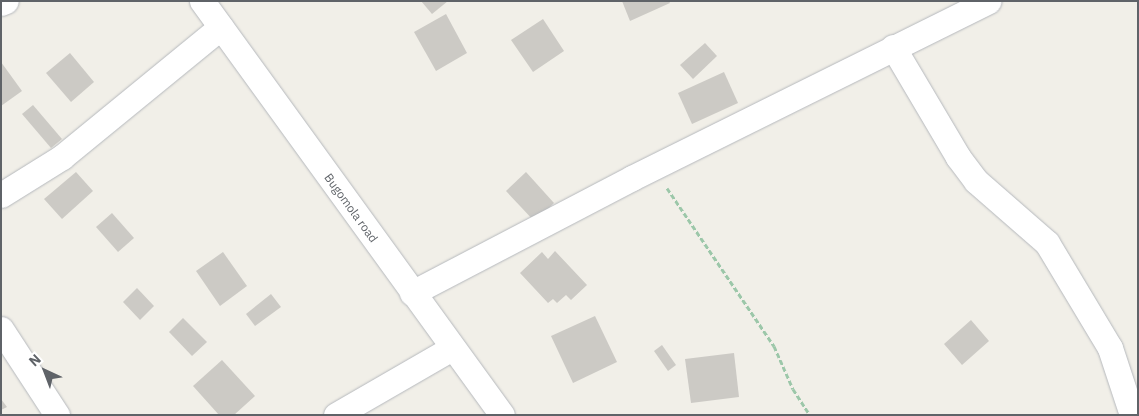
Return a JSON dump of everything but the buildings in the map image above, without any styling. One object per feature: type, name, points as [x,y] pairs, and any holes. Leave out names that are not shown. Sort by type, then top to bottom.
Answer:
[{"type":"street","points":[[1,3],[6,1]]},
{"type":"street","name":"Bugomola road","points":[[202,1],[502,415]]},
{"type":"street","points":[[412,292],[653,167],[988,1]]},
{"type":"street","points":[[1,195],[62,157],[221,28]]},
{"type":"street","points":[[893,47],[958,157],[976,181],[1048,243],[1110,348],[1132,415]]},
{"type":"street","points":[[1,329],[56,415]]},
{"type":"street","points":[[336,415],[452,348]]},
{"type":"path","points":[[653,167],[774,346],[794,389],[810,415]]}]
